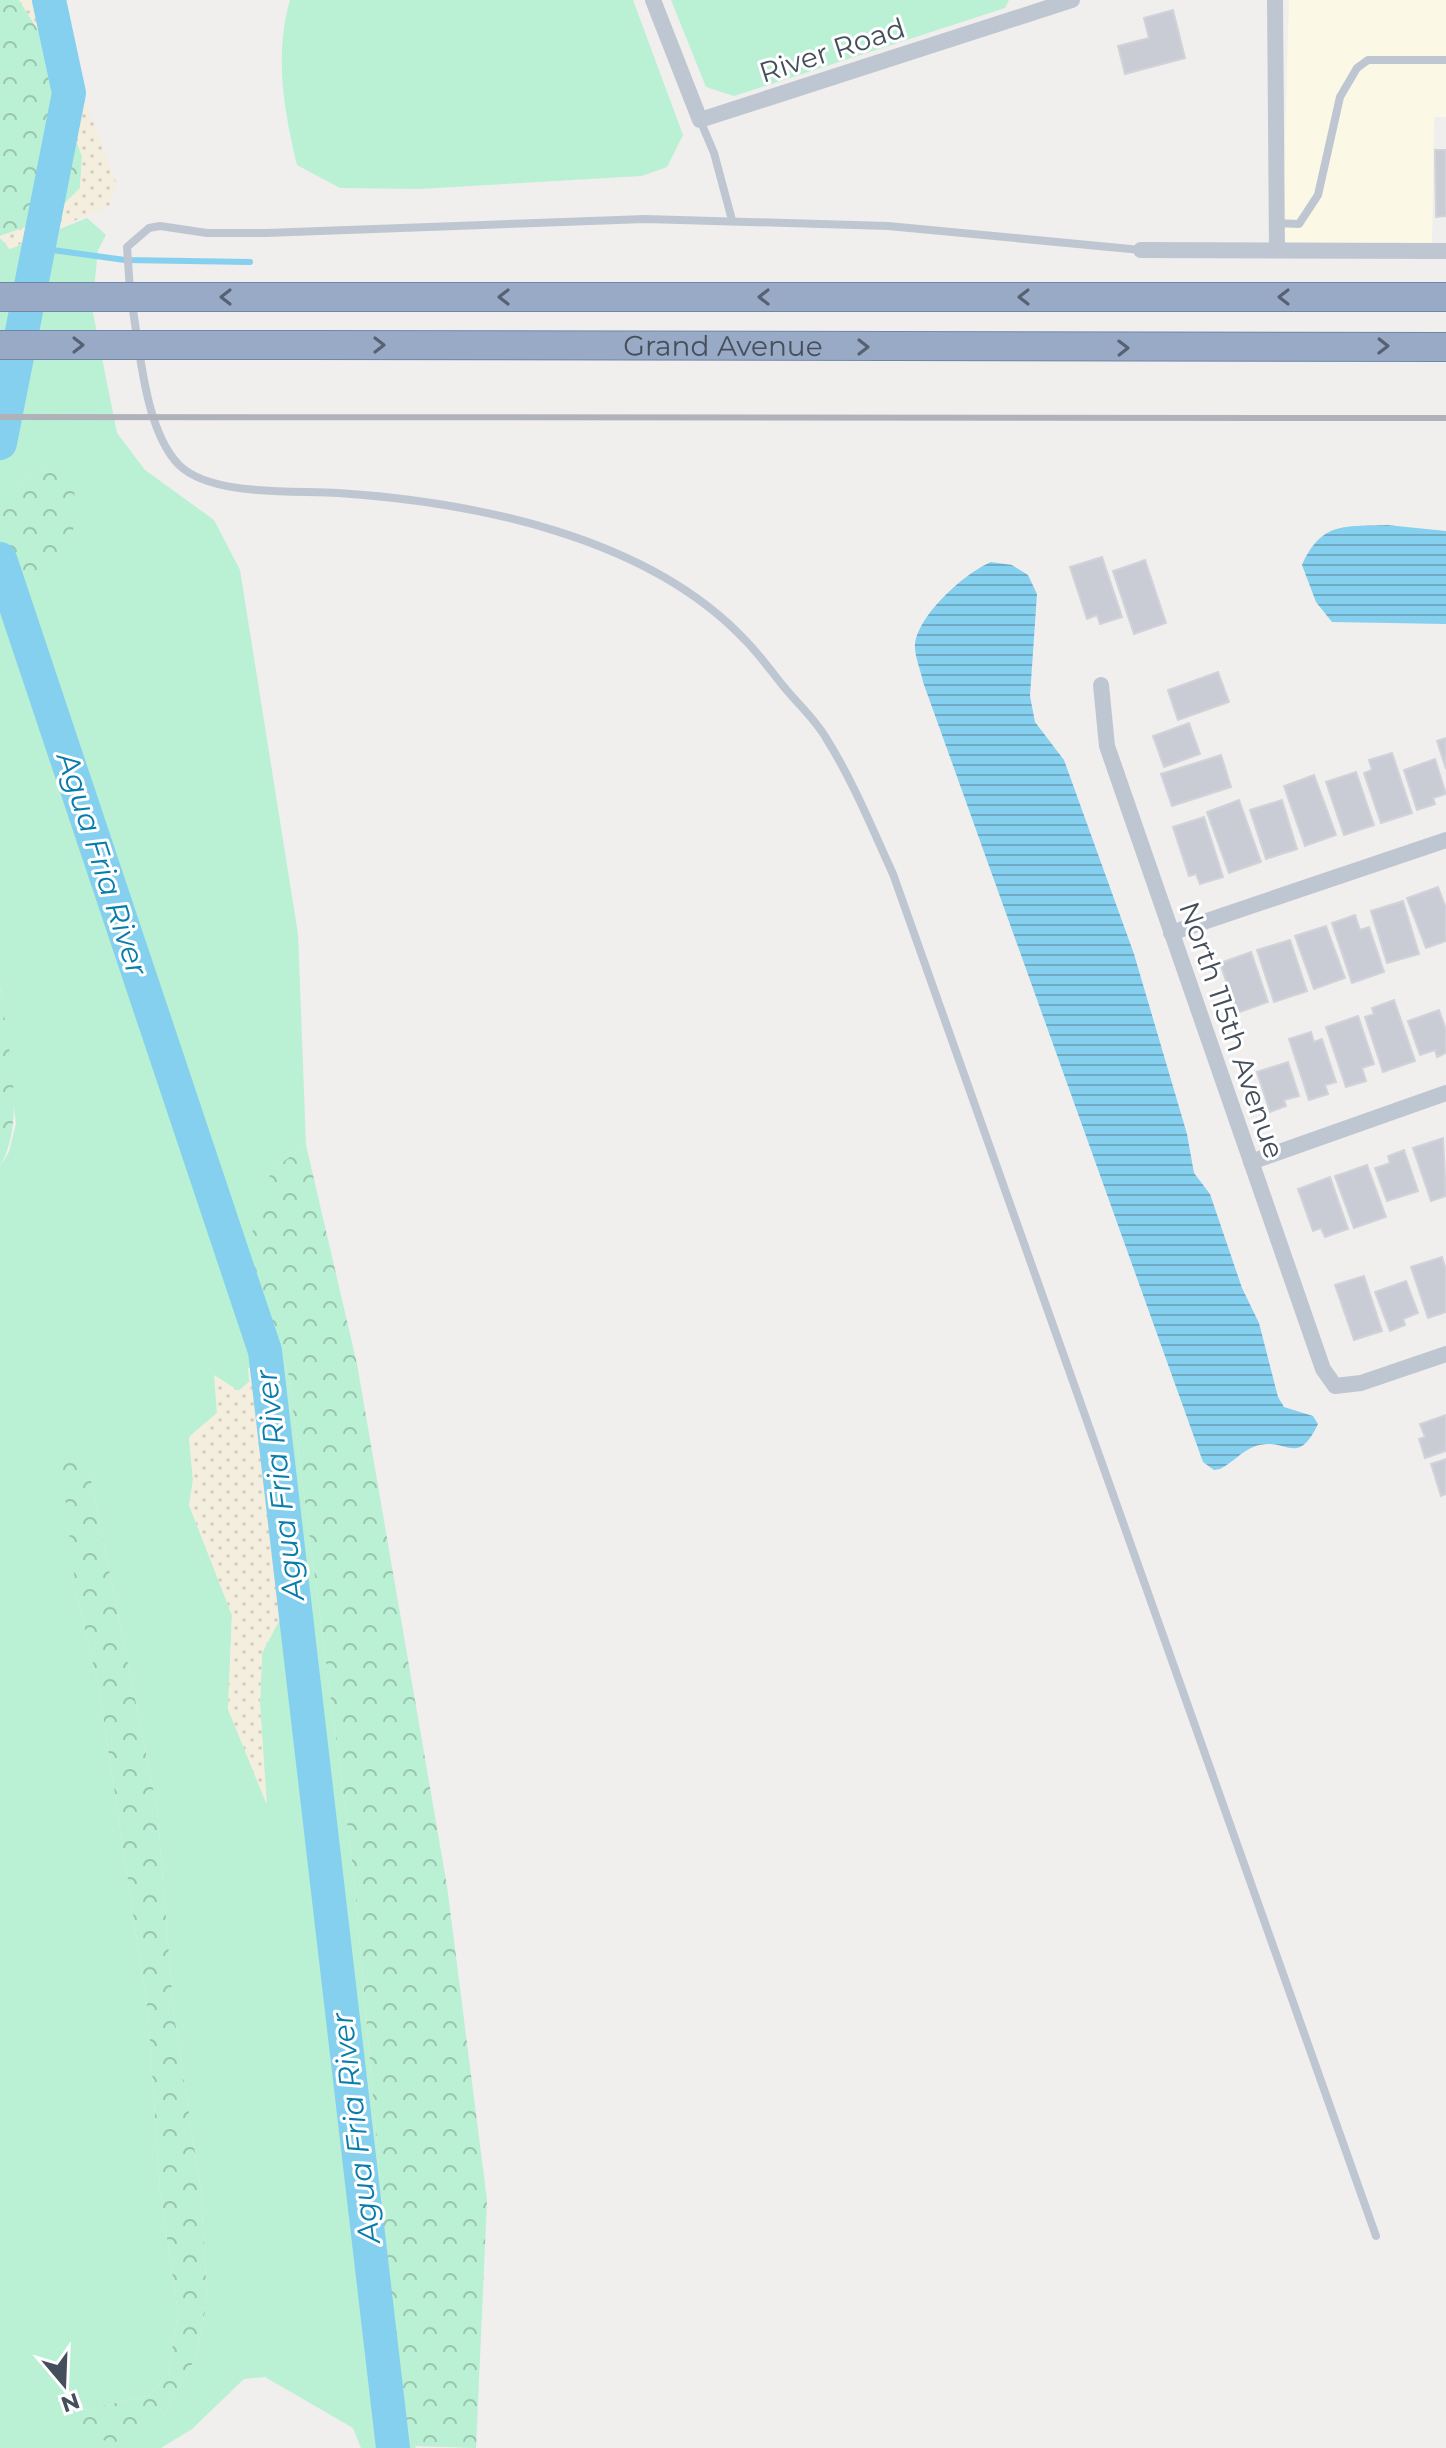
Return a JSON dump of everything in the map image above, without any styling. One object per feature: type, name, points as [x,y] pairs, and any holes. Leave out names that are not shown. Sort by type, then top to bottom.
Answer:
[{"type":"highway","name":"Grand Avenue","points":[[0,297],[1446,297]]},
{"type":"highway","name":"Grand Avenue","points":[[0,345],[1446,347]]},
{"type":"street","points":[[653,0],[700,120]]},
{"type":"street","name":"River Road","points":[[700,120],[1072,0]]},
{"type":"street","points":[[1275,0],[1277,250]]},
{"type":"street","points":[[1141,250],[1446,251]]},
{"type":"street","name":"North 115th Avenue","points":[[1101,685],[1107,746],[1323,1369],[1335,1386],[1361,1383],[1446,1354]]},
{"type":"street","points":[[1171,933],[1446,840]]},
{"type":"street","points":[[1251,1162],[1446,1093]]},
{"type":"lane","points":[[1276,223],[1299,224],[1318,195],[1340,97],[1357,68],[1368,60],[1446,60]]},
{"type":"lane","points":[[700,120],[714,153],[732,220]]},
{"type":"lane","points":[[1141,250],[888,226],[732,220],[514,222],[266,233],[149,228],[127,247],[125,260],[143,373],[156,424],[180,466],[197,477],[220,484],[435,501],[564,533],[631,558],[683,590],[744,638],[825,736],[893,874],[1376,2236]]},
{"type":"shaded area","points":[[1289,0],[1446,0],[1446,117],[1434,117],[1432,245],[1282,242]]},
{"type":"green space","points":[[0,0],[19,0],[52,52],[65,112],[82,156],[80,188],[49,219],[0,236]]},
{"type":"green space","points":[[290,0],[633,0],[683,135],[667,167],[642,176],[420,189],[340,188],[297,165],[288,124],[282,62]]},
{"type":"green space","points":[[671,0],[1009,0],[1005,8],[734,96],[706,87]]},
{"type":"green space","points":[[87,218],[106,235],[98,250],[92,308],[117,433],[145,470],[214,520],[240,570],[298,934],[306,1145],[272,1170],[252,1267],[288,1372],[354,1876],[386,2250],[364,2359],[416,2448],[361,2448],[353,2428],[265,2377],[244,2379],[192,2429],[161,2448],[0,2448],[0,1166],[9,1152],[16,1124],[0,987],[0,579],[33,573],[53,463],[16,483],[0,483],[0,238],[10,249]],"holes":[[[215,1376],[238,1391],[249,1382],[292,1501],[305,1572],[262,1653],[260,1704],[266,1802],[228,1709],[232,1615],[189,1505],[193,1480],[189,1437],[217,1413]],[[90,1475],[157,1808],[174,2015],[201,2191],[207,2300],[197,2355],[163,2417],[60,2415],[148,2396],[168,2374],[178,2312],[160,2190],[148,2013],[99,1689],[76,1591]]]},
{"type":"green space","points":[[53,463],[71,466],[75,518],[69,544],[63,555],[49,567],[0,579],[0,483],[16,483]]},
{"type":"green space","points":[[0,987],[14,1103],[13,1125],[0,1166]]},
{"type":"green space","points":[[306,1145],[357,1364],[447,1886],[487,2200],[476,2448],[413,2446],[364,2359],[386,2250],[354,1876],[288,1372],[252,1267],[253,1221],[272,1170]]},
{"type":"green space","points":[[59,1446],[74,1446],[90,1475],[157,1808],[174,2015],[201,2191],[207,2300],[197,2355],[163,2417],[127,2443],[76,2437],[60,2415],[148,2396],[168,2374],[178,2312],[160,2190],[148,2013],[99,1689],[76,1591]]},
{"type":"sand","points":[[19,0],[47,0],[117,185],[109,206],[9,249],[0,236],[49,219],[80,189],[82,156],[65,112],[52,52]]},
{"type":"sand","points":[[275,1364],[305,1572],[262,1653],[260,1704],[267,1805],[228,1709],[232,1615],[189,1505],[193,1480],[189,1437],[217,1413],[214,1375],[239,1391],[249,1382],[248,1368]]},
{"type":"water","points":[[1387,525],[1446,531],[1446,624],[1332,622],[1316,602],[1302,565],[1318,540],[1336,529]]},
{"type":"water","points":[[991,562],[1012,565],[1028,575],[1037,594],[1030,696],[1035,722],[1064,760],[1134,954],[1187,1134],[1194,1173],[1210,1194],[1242,1288],[1259,1323],[1278,1397],[1284,1407],[1313,1416],[1318,1424],[1310,1438],[1296,1448],[1264,1444],[1253,1447],[1224,1467],[1214,1470],[1203,1462],[923,682],[915,644],[918,632],[945,596],[969,575]]},
{"type":"building","points":[[1173,10],[1185,58],[1125,74],[1118,46],[1149,38],[1144,18]]},
{"type":"building","points":[[1435,150],[1446,150],[1446,216],[1436,217]]},
{"type":"building","points":[[1102,557],[1122,617],[1100,624],[1097,615],[1087,619],[1070,567]]},
{"type":"building","points":[[1145,560],[1166,623],[1134,634],[1113,571]]},
{"type":"building","points":[[1218,672],[1229,702],[1178,720],[1168,690]]},
{"type":"building","points":[[1189,723],[1200,754],[1164,767],[1153,736]]},
{"type":"building","points":[[1446,738],[1446,769],[1437,741]]},
{"type":"building","points":[[1392,753],[1412,813],[1381,823],[1364,773],[1372,770],[1369,760]]},
{"type":"building","points":[[1221,755],[1231,787],[1172,806],[1161,774]]},
{"type":"building","points":[[1435,759],[1446,794],[1433,798],[1435,804],[1417,810],[1404,770]]},
{"type":"building","points":[[1356,772],[1374,825],[1344,835],[1326,782]]},
{"type":"building","points":[[1314,775],[1336,835],[1305,846],[1284,786]]},
{"type":"building","points":[[1239,800],[1261,862],[1229,873],[1207,812]]},
{"type":"building","points":[[1282,800],[1297,849],[1266,859],[1250,810]]},
{"type":"building","points":[[1204,817],[1223,877],[1200,884],[1196,874],[1189,876],[1173,827]]},
{"type":"building","points":[[1438,887],[1446,908],[1446,941],[1426,948],[1407,898]]},
{"type":"building","points":[[1403,901],[1419,954],[1387,963],[1371,911]]},
{"type":"building","points":[[1355,915],[1360,930],[1369,927],[1384,972],[1352,983],[1332,923]]},
{"type":"building","points":[[1326,926],[1345,978],[1314,989],[1295,936]]},
{"type":"building","points":[[1290,940],[1307,991],[1274,1002],[1257,950]]},
{"type":"building","points":[[1251,952],[1268,1002],[1237,1013],[1220,963]]},
{"type":"building","points":[[1394,1000],[1415,1061],[1383,1072],[1365,1017],[1374,1014],[1372,1008]]},
{"type":"building","points":[[1439,1010],[1446,1030],[1446,1053],[1437,1057],[1435,1050],[1420,1055],[1408,1021]]},
{"type":"building","points":[[1358,1016],[1374,1064],[1362,1068],[1366,1081],[1346,1087],[1326,1027]]},
{"type":"building","points":[[1311,1032],[1314,1042],[1322,1039],[1336,1082],[1325,1085],[1328,1094],[1309,1100],[1289,1039]]},
{"type":"building","points":[[1288,1062],[1299,1096],[1284,1100],[1286,1106],[1270,1112],[1257,1072]]},
{"type":"building","points":[[1443,1138],[1446,1196],[1431,1201],[1413,1148]]},
{"type":"building","points":[[1404,1150],[1418,1191],[1387,1201],[1375,1168],[1390,1163],[1388,1156]]},
{"type":"building","points":[[1367,1165],[1386,1217],[1354,1228],[1335,1176]]},
{"type":"building","points":[[1330,1177],[1348,1229],[1325,1237],[1321,1228],[1313,1231],[1298,1189]]},
{"type":"building","points":[[1442,1257],[1446,1270],[1446,1312],[1428,1318],[1411,1267]]},
{"type":"building","points":[[1364,1276],[1382,1331],[1354,1340],[1335,1285]]},
{"type":"building","points":[[1406,1281],[1418,1313],[1403,1319],[1405,1325],[1390,1331],[1375,1292]]},
{"type":"building","points":[[1446,1415],[1446,1451],[1425,1458],[1419,1439],[1425,1437],[1420,1424]]},
{"type":"building","points":[[1446,1459],[1446,1494],[1441,1496],[1431,1464]]},
{"type":"waterway","name":"Agua Fria River","points":[[0,443],[69,93],[49,0]]},
{"type":"waterway","points":[[38,248],[125,260],[250,262]]},
{"type":"waterway","name":"Agua Fria River","points":[[0,559],[265,1351],[393,2448]]},
{"type":"railway","points":[[0,417],[1446,418]]}]
